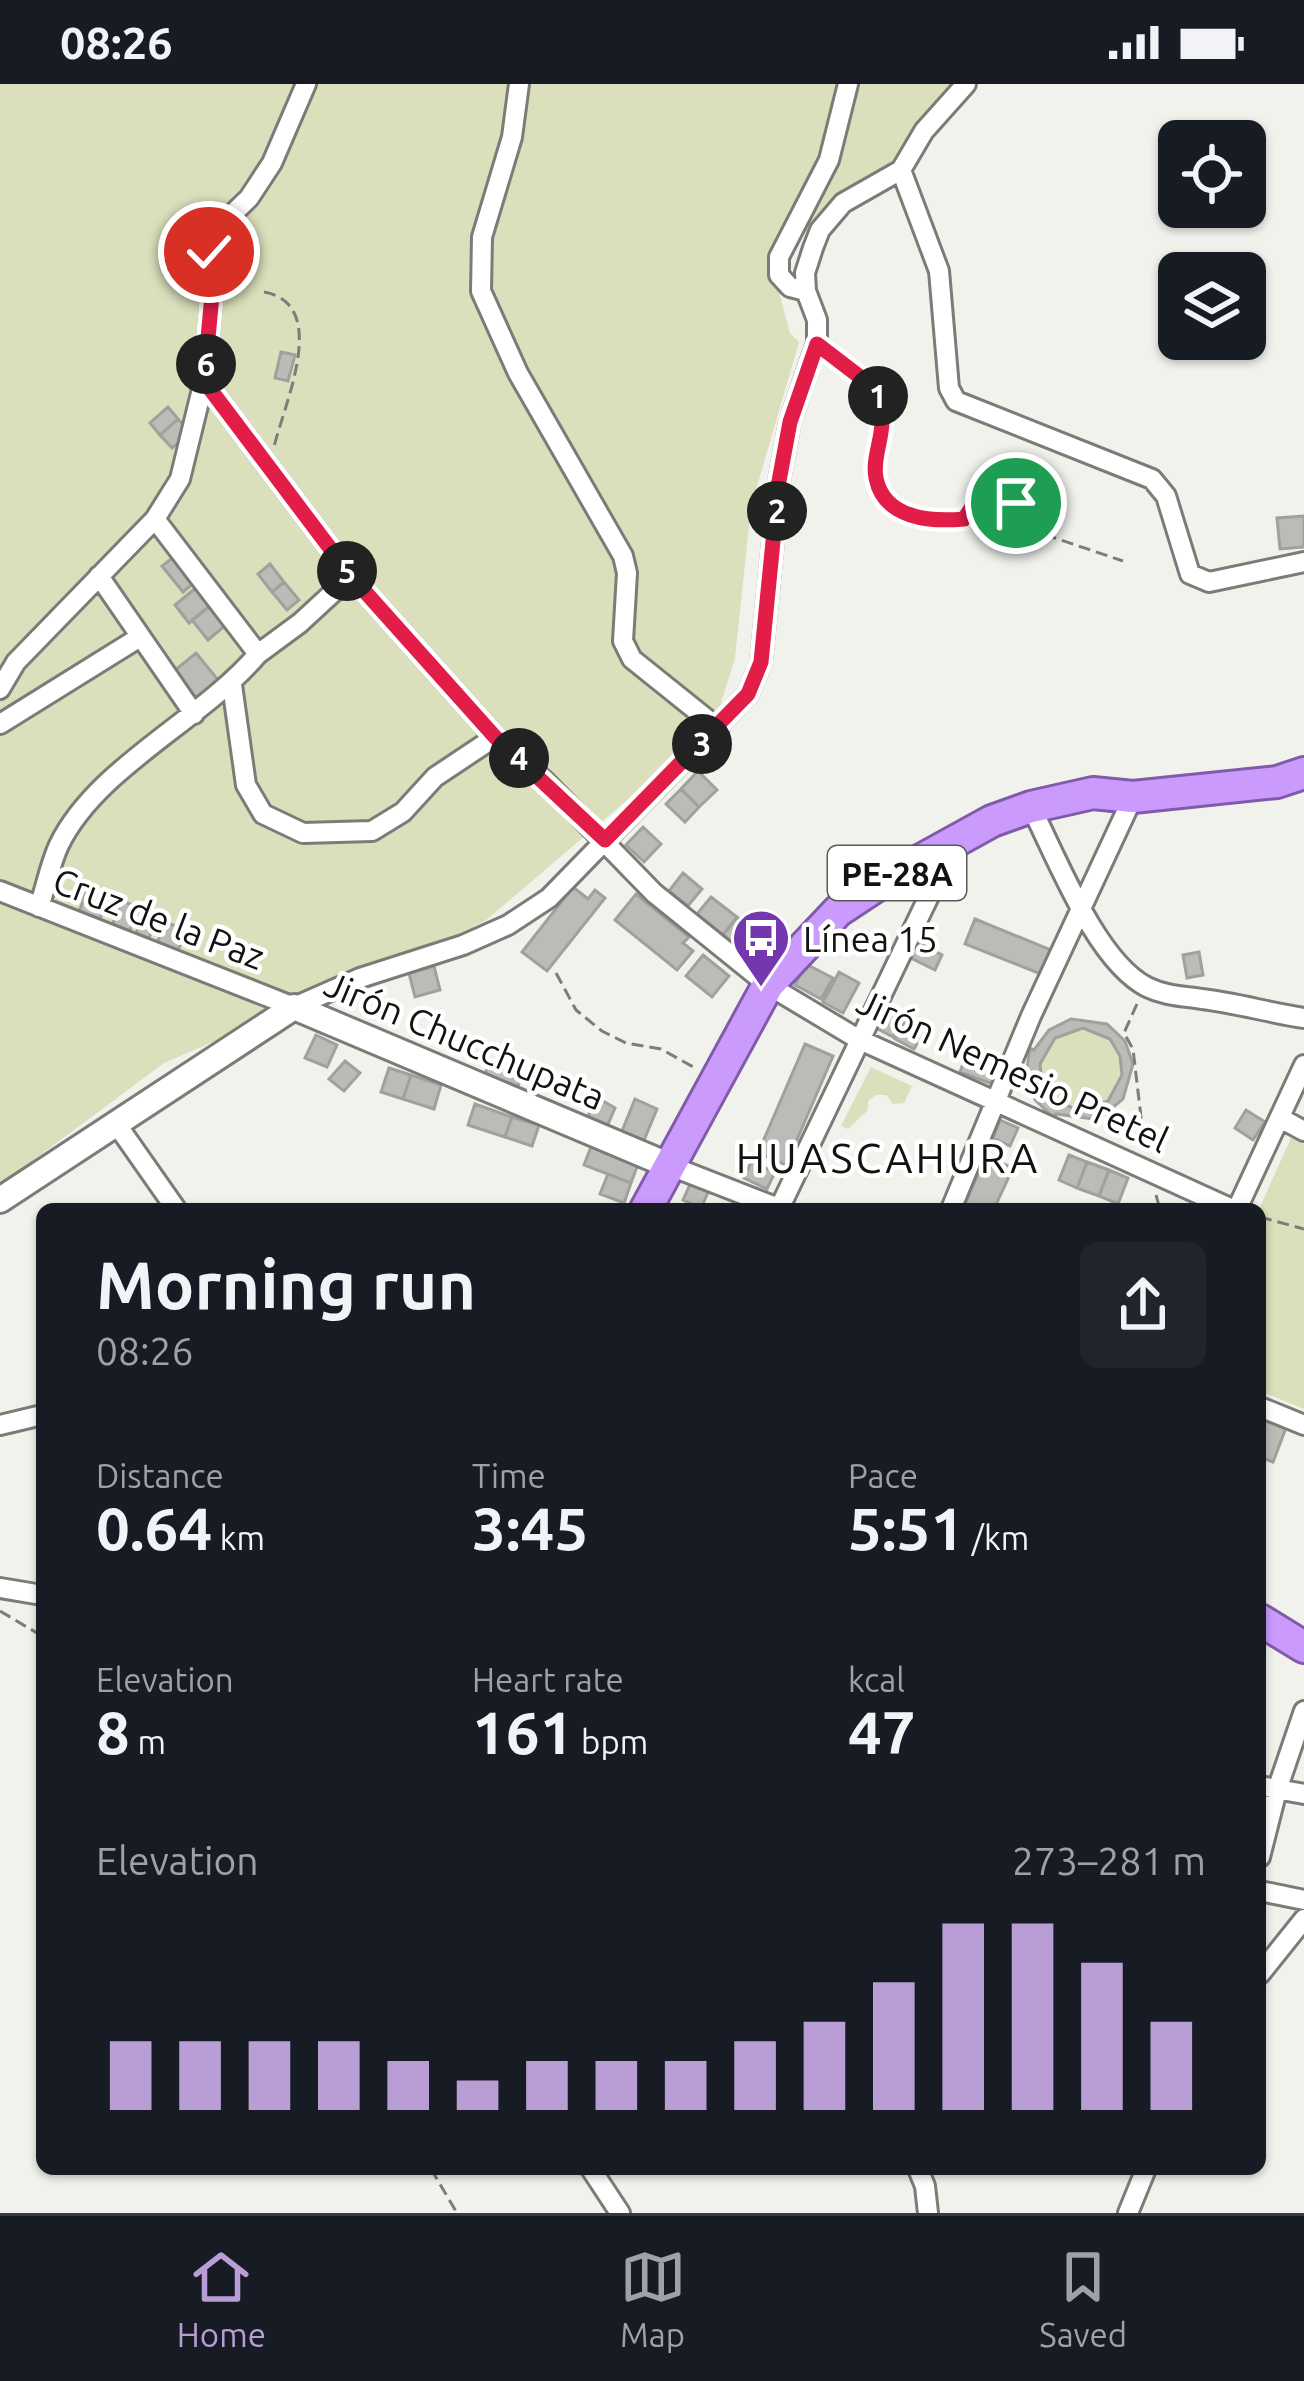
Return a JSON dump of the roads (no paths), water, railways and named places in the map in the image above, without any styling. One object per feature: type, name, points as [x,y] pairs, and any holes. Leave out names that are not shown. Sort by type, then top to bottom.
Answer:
[{"type":"highway","name":"PE-28A","points":[[649,1203],[768,985],[838,911],[955,841],[1030,807],[1093,793],[1133,797],[1277,782],[1304,773]]},
{"type":"highway","points":[[1266,1624],[1304,1647]]},
{"type":"street","points":[[0,688],[16,662],[155,519],[180,479],[204,381],[212,295],[209,252],[216,230],[249,198],[272,163],[306,84]]},
{"type":"street","points":[[519,84],[512,136],[482,237],[481,291],[518,373],[623,556],[627,573],[622,640],[626,650],[718,728]]},
{"type":"street","points":[[806,291],[790,287],[779,275],[779,257],[829,160],[848,84]]},
{"type":"street","points":[[294,1006],[360,978],[463,945],[508,925],[549,898],[748,694],[761,662],[779,481],[790,422],[817,344],[817,320],[805,273],[820,230],[843,203],[901,170],[924,131],[966,84]]},
{"type":"street","points":[[901,170],[939,271],[939,306],[950,388],[956,401],[1152,479],[1166,496],[1190,574],[1197,579],[1210,581],[1304,562]]},
{"type":"street","name":"Jirón Nemesio Pretel","points":[[204,381],[351,576],[495,737],[654,893],[768,985],[858,1039],[1222,1203]]},
{"type":"street","points":[[155,519],[258,654]]},
{"type":"street","points":[[99,576],[194,715]]},
{"type":"street","points":[[39,907],[60,843],[108,780],[232,685],[258,654],[351,576]]},
{"type":"street","points":[[0,724],[140,637]]},
{"type":"street","points":[[232,685],[246,785],[263,814],[303,833],[372,831],[403,812],[435,777],[495,737]]},
{"type":"street","points":[[953,1203],[1030,1016],[1133,797]]},
{"type":"street","points":[[1030,807],[1115,961],[1145,986],[1177,997],[1304,1018]]},
{"type":"street","points":[[783,1203],[955,841]]},
{"type":"street","name":"Cruz de la Paz","points":[[0,891],[294,1006]]},
{"type":"street","name":"Jirón Chucchupata","points":[[0,1200],[294,1006],[668,1165]]},
{"type":"street","points":[[1238,1203],[1304,1065]]},
{"type":"street","points":[[1282,1119],[1304,1131]]},
{"type":"street","points":[[115,1122],[172,1203]]},
{"type":"street","points":[[668,1165],[765,1203]]},
{"type":"street","points":[[1266,1409],[1304,1425]]},
{"type":"street","points":[[0,1425],[36,1416]]},
{"type":"street","points":[[0,1588],[36,1594]]},
{"type":"street","points":[[1304,1711],[1268,1788],[1304,1794]]},
{"type":"street","points":[[1266,1892],[1304,1900]]},
{"type":"street","points":[[1266,1966],[1304,1919]]},
{"type":"street","points":[[595,2175],[620,2213]]},
{"type":"street","points":[[919,2175],[928,2213]]},
{"type":"street","points":[[1127,2213],[1143,2175]]},
{"type":"place","name":"Línea 15","points":[[761,989]]},
{"type":"district","name":"HUASCAHURA","points":[[888,1157]]}]
